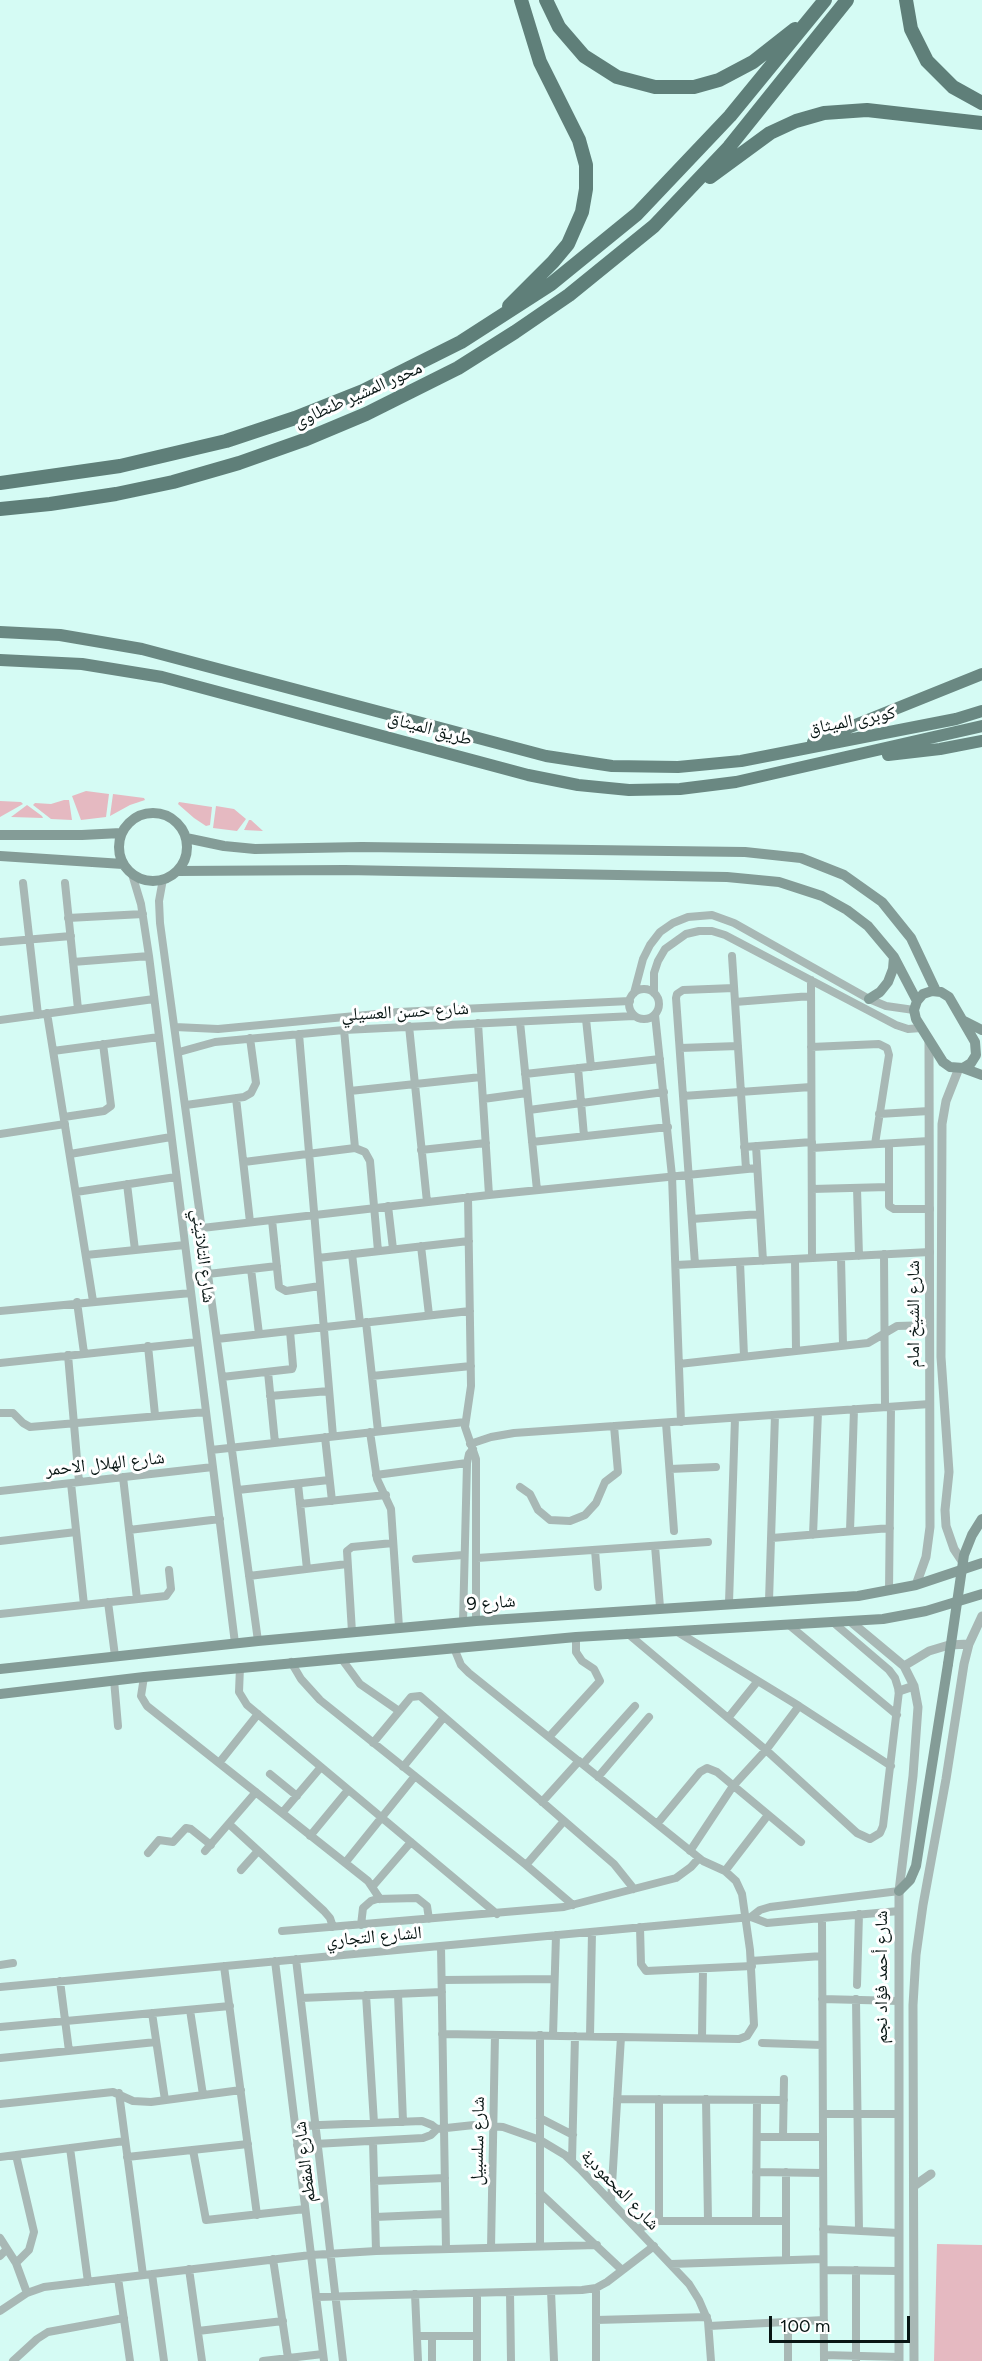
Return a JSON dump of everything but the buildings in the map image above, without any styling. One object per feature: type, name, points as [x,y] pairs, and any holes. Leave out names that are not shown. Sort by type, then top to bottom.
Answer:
[{"type":"highway","points":[[490,325],[545,271],[568,244],[582,212],[586,189],[586,165],[577,134],[540,62],[521,0]]},
{"type":"highway","points":[[546,0],[566,37],[595,64],[629,82],[668,88],[694,87],[731,75],[753,62],[813,14],[825,0]]},
{"type":"highway","points":[[680,200],[729,147],[847,0]]},
{"type":"highway","points":[[906,0],[911,29],[934,71],[953,87],[982,103]]},
{"type":"highway","name":"محور المشير طنطاوى","points":[[0,483],[48,478],[129,464],[191,450],[252,432],[371,387],[429,360],[490,325],[580,262],[663,188],[730,116],[813,14]]},
{"type":"highway","points":[[680,200],[758,141],[783,126],[810,117],[838,111],[867,110],[982,125]]},
{"type":"highway","name":"محور المشير طنطاوى","points":[[0,509],[88,499],[173,482],[272,452],[366,414],[458,368],[542,314],[612,261],[680,200]]},
{"type":"main road","name":"طريق الميثاق","points":[[0,632],[60,635],[142,648],[568,760],[634,768],[727,763]]},
{"type":"main road","name":"طريق الميثاق","points":[[0,660],[82,664],[162,677],[528,775],[604,788],[654,790],[705,786],[766,776],[852,757]]},
{"type":"main road","points":[[790,752],[982,674]]},
{"type":"main road","name":"كوبرى الميثاق","points":[[727,763],[935,723],[982,711]]},
{"type":"main road","name":"كوبرى الميثاق","points":[[852,757],[982,726]]},
{"type":"main road","points":[[852,757],[897,755],[982,741]]},
{"type":"main road","points":[[177,871],[187,852],[186,838],[175,820],[156,813],[135,817],[121,833],[119,852],[123,864],[132,874],[150,881],[163,879],[177,871],[345,870],[727,878],[765,880],[808,890],[836,903],[868,926],[894,957],[915,1006],[921,1028],[943,1062],[950,1067],[982,1075]]},
{"type":"main road","points":[[0,835],[121,833]]},
{"type":"main road","points":[[186,838],[224,846],[255,849],[362,847],[745,852],[801,858],[844,875],[882,902],[911,938],[936,991]]},
{"type":"main road","points":[[0,856],[123,864]]},
{"type":"main road","points":[[869,999],[880,992],[888,982],[893,969],[894,957]]},
{"type":"main road","points":[[915,1006],[927,992],[936,991],[949,997],[979,1049],[974,1059],[961,1068]]},
{"type":"main road","points":[[963,1020],[982,1030]]},
{"type":"main road","points":[[899,1891],[910,1880],[916,1866],[964,1555],[982,1519]]},
{"type":"main road","name":"شارع 9","points":[[0,1670],[399,1627],[858,1596],[916,1585],[982,1563]]},
{"type":"main road","points":[[0,1694],[291,1662],[576,1637],[834,1623],[926,1611],[982,1594]]},
{"type":"street","name":"شارع التلاتيني","points":[[132,874],[143,914],[149,956],[235,1643]]},
{"type":"street","name":"شارع التلاتيني","points":[[163,879],[159,912],[258,1641]]},
{"type":"street","points":[[23,883],[38,1015]]},
{"type":"street","points":[[65,883],[78,1009]]},
{"type":"street","points":[[69,918],[143,914]]},
{"type":"street","points":[[915,1006],[886,1006],[869,999],[727,919],[704,915],[688,917],[673,923],[655,938],[643,959],[630,1001],[630,1009],[634,1016],[645,1019],[654,1015],[659,1002],[654,993],[654,973],[665,949],[680,937],[699,931],[712,931],[725,935],[896,1025],[908,1029],[921,1028]]},
{"type":"street","points":[[0,942],[70,936]]},
{"type":"street","points":[[73,962],[149,956]]},
{"type":"street","points":[[732,956],[746,1169]]},
{"type":"street","points":[[811,980],[812,1258]]},
{"type":"street","points":[[695,1264],[676,998],[677,994],[683,990],[734,988]]},
{"type":"street","points":[[634,993],[644,989],[654,993]]},
{"type":"street","points":[[735,1002],[811,996]]},
{"type":"street","points":[[0,1020],[154,999]]},
{"type":"street","name":"شارع حسن العسيلي","points":[[175,1027],[218,1029],[441,1009],[630,1001]]},
{"type":"street","points":[[47,1013],[93,1301]]},
{"type":"street","points":[[654,1015],[672,1176],[681,1422]]},
{"type":"street","name":"شارع حسن العسيلي","points":[[179,1052],[195,1046],[250,1038],[344,1030],[634,1016]]},
{"type":"street","points":[[586,1019],[591,1067]]},
{"type":"street","points":[[520,1022],[537,1190]]},
{"type":"street","points":[[478,1023],[489,1195]]},
{"type":"street","points":[[409,1026],[427,1202]]},
{"type":"street","points":[[194,1029],[195,1046]]},
{"type":"street","points":[[344,1030],[355,1148]]},
{"type":"street","points":[[299,1034],[329,1391],[329,1480],[332,1501]]},
{"type":"street","points":[[53,1051],[159,1037]]},
{"type":"street","points":[[186,1105],[247,1096],[255,1087],[250,1038]]},
{"type":"street","name":"شارع الشيخ امام","points":[[916,1585],[926,1557],[929,1537],[929,1041]]},
{"type":"street","points":[[0,1134],[104,1111],[111,1106],[112,1099],[103,1044]]},
{"type":"street","points":[[811,1047],[879,1044],[886,1046],[889,1055],[875,1144]]},
{"type":"street","points":[[680,1048],[738,1046]]},
{"type":"street","points":[[525,1074],[660,1059]]},
{"type":"street","points":[[578,1068],[584,1136]]},
{"type":"street","name":"شارع الشيخ امام","points":[[961,1068],[950,1090],[944,1113],[941,1154],[941,1357],[949,1472],[945,1510],[946,1526],[954,1549],[968,1569]]},
{"type":"street","points":[[350,1091],[481,1077]]},
{"type":"street","points":[[683,1096],[811,1087]]},
{"type":"street","points":[[529,1110],[664,1092]]},
{"type":"street","points":[[483,1099],[527,1093]]},
{"type":"street","points":[[236,1098],[250,1222]]},
{"type":"street","points":[[879,1114],[929,1111]]},
{"type":"street","points":[[532,1142],[668,1127]]},
{"type":"street","points":[[70,1154],[171,1137]]},
{"type":"street","points":[[744,1147],[929,1141]]},
{"type":"street","points":[[421,1150],[486,1143]]},
{"type":"street","points":[[889,1144],[888,1204],[892,1209],[930,1209]]},
{"type":"street","points":[[756,1146],[763,1261]]},
{"type":"street","points":[[244,1162],[355,1148],[365,1152],[370,1161],[378,1251]]},
{"type":"street","points":[[202,1228],[468,1197],[757,1168]]},
{"type":"street","points":[[76,1192],[176,1177]]},
{"type":"street","points":[[127,1184],[135,1250]]},
{"type":"street","points":[[812,1189],[888,1187]]},
{"type":"street","points":[[857,1188],[859,1256]]},
{"type":"street","points":[[468,1197],[471,1366],[470,1399],[465,1422],[476,1459],[476,1621]]},
{"type":"street","points":[[388,1206],[393,1249]]},
{"type":"street","points":[[692,1219],[760,1214]]},
{"type":"street","points":[[272,1220],[278,1284],[283,1290],[320,1286]]},
{"type":"street","points":[[318,1258],[469,1241]]},
{"type":"street","points":[[86,1255],[185,1245]]},
{"type":"street","points":[[421,1246],[429,1315]]},
{"type":"street","points":[[676,1265],[930,1252]]},
{"type":"street","points":[[352,1254],[372,1376],[376,1475],[386,1495],[391,1513],[399,1627]]},
{"type":"street","points":[[884,1254],[890,1528],[889,1591]]},
{"type":"street","points":[[841,1257],[843,1346]]},
{"type":"street","points":[[795,1259],[796,1351]]},
{"type":"street","points":[[740,1262],[744,1356]]},
{"type":"street","points":[[208,1274],[276,1266]]},
{"type":"street","points":[[251,1269],[259,1334]]},
{"type":"street","points":[[0,1311],[191,1293]]},
{"type":"street","points":[[77,1302],[84,1353]]},
{"type":"street","points":[[217,1339],[470,1311]]},
{"type":"street","points":[[680,1364],[843,1346],[873,1341],[892,1328],[902,1325],[930,1325]]},
{"type":"street","points":[[222,1377],[292,1368],[290,1331]]},
{"type":"street","points":[[0,1363],[197,1342]]},
{"type":"street","points":[[148,1346],[155,1416]]},
{"type":"street","points":[[68,1355],[74,1423],[76,1532],[84,1605]]},
{"type":"street","points":[[372,1376],[471,1366]]},
{"type":"street","points":[[268,1372],[275,1443]]},
{"type":"street","points":[[270,1396],[329,1391]]},
{"type":"street","points":[[463,1622],[467,1463],[472,1446],[502,1434],[930,1404]]},
{"type":"street","points":[[850,1532],[854,1409]]},
{"type":"street","points":[[0,1413],[13,1413],[30,1427],[206,1412]]},
{"type":"street","points":[[813,1534],[818,1412]]},
{"type":"street","points":[[769,1601],[775,1415]]},
{"type":"street","points":[[729,1603],[735,1418]]},
{"type":"street","points":[[211,1450],[465,1422]]},
{"type":"street","points":[[666,1423],[674,1531]]},
{"type":"street","points":[[520,1487],[530,1494],[538,1510],[550,1520],[570,1521],[585,1515],[596,1503],[605,1482],[618,1472],[614,1426]]},
{"type":"street","points":[[376,1475],[467,1463]]},
{"type":"street","points":[[930,1466],[940,1472],[949,1472]]},
{"type":"street","name":"شارع الهلال الاحمر","points":[[0,1491],[213,1467]]},
{"type":"street","points":[[670,1469],[716,1467]]},
{"type":"street","points":[[123,1477],[137,1599]]},
{"type":"street","points":[[237,1490],[329,1480]]},
{"type":"street","points":[[298,1484],[307,1569]]},
{"type":"street","points":[[300,1504],[386,1495]]},
{"type":"street","points":[[129,1530],[220,1519]]},
{"type":"street","points":[[772,1538],[890,1528]]},
{"type":"street","points":[[0,1541],[76,1532]]},
{"type":"street","points":[[477,1558],[708,1542]]},
{"type":"street","points":[[352,1632],[346,1553],[350,1547],[393,1543]]},
{"type":"street","points":[[655,1546],[660,1608]]},
{"type":"street","points":[[595,1550],[598,1587]]},
{"type":"street","points":[[416,1559],[464,1555]]},
{"type":"street","points":[[249,1576],[347,1564]]},
{"type":"street","points":[[0,1614],[163,1597],[170,1593],[171,1589],[169,1570]]},
{"type":"street","points":[[108,1602],[115,1656]]},
{"type":"street","name":"شارع أحمد فؤاد نجم","points":[[914,2361],[913,2005],[916,1955],[921,1913],[946,1779],[962,1674],[969,1644],[982,1616]]},
{"type":"street","name":"شارع أحمد فؤاد نجم","points":[[850,1621],[904,1666],[914,1686],[918,1707],[916,1745],[899,1891],[899,2359]]},
{"type":"street","points":[[627,1633],[766,1750],[857,1833],[870,1839],[878,1836],[882,1830],[899,1691],[897,1682],[889,1670],[834,1623]]},
{"type":"street","points":[[789,1625],[897,1715]]},
{"type":"street","points":[[676,1631],[799,1706],[891,1766]]},
{"type":"street","points":[[549,1737],[600,1681],[594,1669],[578,1657],[575,1646],[576,1637]]},
{"type":"street","points":[[904,1666],[929,1651],[949,1645],[969,1644]]},
{"type":"street","points":[[442,2034],[739,2039],[751,2032],[754,2020],[748,1917],[739,1885],[725,1871],[711,1866],[690,1851],[465,1669],[454,1648]]},
{"type":"street","points":[[341,1658],[360,1684],[399,1711]]},
{"type":"street","points":[[291,1662],[300,1679],[313,1694],[573,1905]]},
{"type":"street","points":[[240,1668],[238,1687],[241,1697],[258,1714],[496,1914]]},
{"type":"street","points":[[144,1677],[140,1690],[143,1701],[373,1886],[380,1899]]},
{"type":"street","points":[[114,1680],[118,1726]]},
{"type":"street","points":[[728,1718],[757,1682]]},
{"type":"street","points":[[899,1691],[914,1686]]},
{"type":"street","points":[[373,1743],[399,1711],[417,1695],[619,1868],[634,1889]]},
{"type":"street","points":[[542,1802],[635,1706]]},
{"type":"street","points":[[690,1851],[733,1786],[766,1750],[799,1706]]},
{"type":"street","points":[[219,1763],[258,1714]]},
{"type":"street","points":[[403,1767],[444,1717]]},
{"type":"street","points":[[598,1777],[649,1717]]},
{"type":"street","points":[[282,1813],[321,1767]]},
{"type":"street","points":[[657,1824],[700,1772],[707,1768],[717,1772],[801,1842]]},
{"type":"street","points":[[270,1774],[297,1796]]},
{"type":"street","points":[[345,1863],[415,1776]]},
{"type":"street","points":[[310,1836],[348,1790]]},
{"type":"street","points":[[148,1853],[159,1840],[173,1842],[186,1828],[191,1829],[208,1848],[256,1792]]},
{"type":"street","points":[[725,1871],[768,1815]]},
{"type":"street","points":[[526,1865],[564,1821]]},
{"type":"street","points":[[229,1824],[327,1914],[333,1927]]},
{"type":"street","points":[[373,1886],[411,1842]]},
{"type":"street","points":[[241,1870],[258,1851]]},
{"type":"street","name":"الشارع التجاري","points":[[282,1931],[496,1914],[573,1905],[682,1875],[699,1858]]},
{"type":"street","name":"الشارع التجاري","points":[[0,1987],[748,1917],[765,1908],[899,1891]]},
{"type":"street","points":[[361,1925],[361,1914],[365,1905],[370,1901],[380,1899],[417,1898],[427,1906],[429,1919]]},
{"type":"street","name":"الشارع التجاري","points":[[748,1917],[767,1923],[899,1911]]},
{"type":"street","points":[[857,1985],[859,1914]]},
{"type":"street","points":[[822,1918],[824,2358],[899,2359]]},
{"type":"street","points":[[640,1927],[641,1964],[649,1971],[702,1969],[822,1956]]},
{"type":"street","points":[[590,2036],[592,1932]]},
{"type":"street","points":[[554,2036],[556,1935]]},
{"type":"street","points":[[441,1946],[441,2129],[445,2178],[446,2249]]},
{"type":"street","name":"شارع المقطم","points":[[296,1959],[343,2361]]},
{"type":"street","name":"شارع المقطم","points":[[275,1961],[323,2357]]},
{"type":"street","points":[[0,1965],[13,1963]]},
{"type":"street","points":[[224,1966],[257,2215]]},
{"type":"street","points":[[702,1969],[702,2038]]},
{"type":"street","points":[[442,1980],[554,1979]]},
{"type":"street","points":[[60,1981],[69,2051]]},
{"type":"street","points":[[301,1998],[442,1992]]},
{"type":"street","points":[[398,1994],[403,2122]]},
{"type":"street","points":[[366,1995],[374,2123]]},
{"type":"street","points":[[856,1999],[859,2231]]},
{"type":"street","points":[[822,2000],[899,2001]]},
{"type":"street","points":[[0,2027],[230,2006]]},
{"type":"street","points":[[190,2010],[203,2095]]},
{"type":"street","points":[[152,2013],[165,2100]]},
{"type":"street","name":"شارع سلسبيل","points":[[491,2248],[495,2035]]},
{"type":"street","points":[[540,2036],[540,2246]]},
{"type":"street","points":[[572,2161],[575,2036]]},
{"type":"street","points":[[611,2201],[621,2037]]},
{"type":"street","points":[[0,2058],[156,2042]]},
{"type":"street","points":[[762,2043],[822,2045]]},
{"type":"street","points":[[783,2137],[784,2079]]},
{"type":"street","points":[[0,2104],[113,2092],[141,2102],[241,2090]]},
{"type":"street","points":[[118,2093],[127,2157],[164,2361]]},
{"type":"street","points":[[617,2098],[784,2100]]},
{"type":"street","points":[[659,2099],[659,2221]]},
{"type":"street","points":[[706,2099],[708,2221]]},
{"type":"street","points":[[756,2221],[757,2100]]},
{"type":"street","points":[[823,2114],[899,2114]]},
{"type":"street","points":[[540,2118],[573,2135]]},
{"type":"street","points":[[295,2126],[426,2122],[441,2129]]},
{"type":"street","name":"شارع المحمودية","points":[[441,2129],[464,2125],[494,2126],[513,2130],[540,2140],[572,2161],[695,2292],[707,2317],[711,2361]]},
{"type":"street","points":[[297,2145],[423,2138],[441,2129]]},
{"type":"street","points":[[757,2137],[823,2137]]},
{"type":"street","points":[[0,2157],[125,2141]]},
{"type":"street","points":[[373,2141],[376,2251]]},
{"type":"street","points":[[127,2157],[248,2144]]},
{"type":"street","points":[[70,2148],[88,2282]]},
{"type":"street","points":[[193,2150],[206,2220],[305,2209]]},
{"type":"street","points":[[15,2263],[29,2250],[34,2232],[16,2155]]},
{"type":"street","points":[[756,2172],[823,2173]]},
{"type":"street","points":[[786,2172],[786,2260]]},
{"type":"street","points":[[914,2186],[931,2174]]},
{"type":"street","points":[[374,2181],[445,2178]]},
{"type":"street","points":[[540,2193],[622,2270]]},
{"type":"street","points":[[375,2217],[445,2214]]},
{"type":"street","points":[[637,2229],[659,2221],[786,2221]]},
{"type":"street","points":[[823,2229],[899,2233]]},
{"type":"street","points":[[0,2238],[15,2263],[27,2293]]},
{"type":"street","points":[[0,2311],[27,2293],[44,2287],[273,2259],[376,2251],[597,2245]]},
{"type":"street","points":[[316,2297],[596,2288],[654,2246]]},
{"type":"street","points":[[0,2256],[7,2249]]},
{"type":"street","points":[[273,2259],[288,2358]]},
{"type":"street","points":[[671,2264],[823,2259]]},
{"type":"street","points":[[189,2269],[202,2361]]},
{"type":"street","points":[[824,2270],[899,2271]]},
{"type":"street","points":[[856,2270],[856,2358]]},
{"type":"street","points":[[118,2278],[130,2361]]},
{"type":"street","points":[[596,2288],[596,2361]]},
{"type":"street","points":[[551,2291],[554,2361]]},
{"type":"street","points":[[510,2292],[511,2361]]},
{"type":"street","points":[[477,2293],[477,2361]]},
{"type":"street","points":[[416,2294],[418,2361]]},
{"type":"street","points":[[596,2320],[707,2317]]},
{"type":"street","points":[[13,2361],[48,2332],[124,2318]]},
{"type":"street","points":[[198,2331],[283,2320]]},
{"type":"street","points":[[709,2326],[824,2320]]},
{"type":"street","points":[[788,2322],[788,2361]]},
{"type":"street","points":[[417,2336],[477,2336]]},
{"type":"street","points":[[432,2336],[432,2361]]},
{"type":"street","points":[[263,2361],[323,2357]]},
{"type":"shaded area","points":[[86,791],[109,794],[106,817],[81,820],[72,796]]},
{"type":"shaded area","points":[[113,794],[144,798],[145,800],[110,816]]},
{"type":"shaded area","points":[[69,800],[72,820],[51,819],[33,805],[35,803],[51,804]]},
{"type":"shaded area","points":[[0,801],[21,802],[23,804],[0,817]]},
{"type":"shaded area","points":[[179,802],[212,807],[210,825],[206,826],[194,818],[178,804]]},
{"type":"shaded area","points":[[27,805],[42,816],[43,818],[11,817]]},
{"type":"shaded area","points":[[216,806],[234,809],[246,819],[237,831],[213,828]]},
{"type":"shaded area","points":[[251,820],[263,831],[244,830]]},
{"type":"shaded area","points":[[937,2244],[982,2245],[982,2361],[934,2361]]}]
